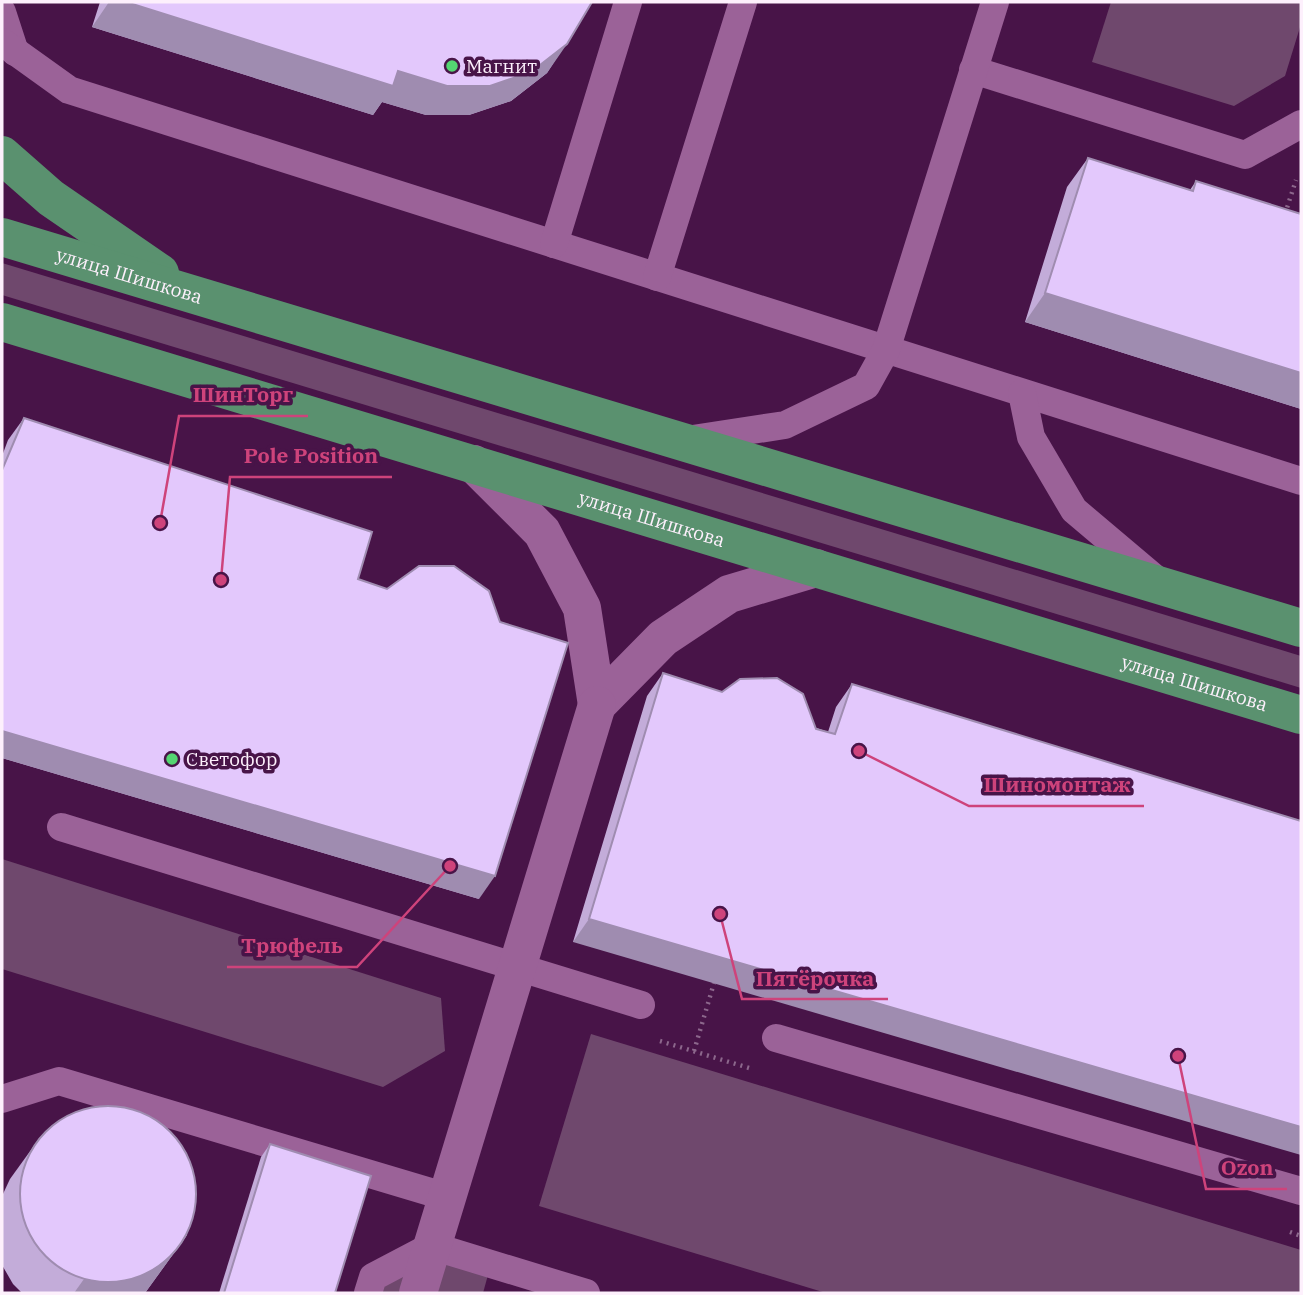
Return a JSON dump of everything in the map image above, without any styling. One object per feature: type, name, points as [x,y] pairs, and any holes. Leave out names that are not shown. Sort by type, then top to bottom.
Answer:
[{"type":"main road","points":[[2,155],[51,198],[190,295]]},
{"type":"main road","name":"улица Шишкова","points":[[2,237],[1301,628]]},
{"type":"main road","name":"улица Шишкова","points":[[2,322],[1301,715]]},
{"type":"main road","points":[[2,349],[73,343]]},
{"type":"street","points":[[418,1293],[597,705],[582,608],[542,532],[474,464]]},
{"type":"street","points":[[597,705],[663,638],[729,594],[816,568]]},
{"type":"lane","points":[[554,244],[628,2]]},
{"type":"lane","points":[[657,277],[743,2]]},
{"type":"lane","points":[[679,441],[785,425],[866,386],[886,350],[995,2]]},
{"type":"lane","points":[[2,12],[8,47],[69,90],[1301,481]]},
{"type":"lane","points":[[973,70],[1245,155],[1301,124]]},
{"type":"lane","points":[[1022,393],[1031,438],[1074,510],[1166,587]]},
{"type":"lane","points":[[61,827],[641,1005]]},
{"type":"lane","points":[[776,1038],[1301,1191]]},
{"type":"lane","points":[[2,1099],[59,1081],[447,1197]]},
{"type":"lane","points":[[368,1293],[373,1278],[432,1246],[586,1293]]},
{"type":"path","points":[[1284,217],[1296,180]]},
{"type":"path","points":[[694,1051],[715,983]]},
{"type":"shaded area","points":[[1111,2],[1301,2],[1301,24],[1285,76],[1234,106],[1092,62]]},
{"type":"shaded area","points":[[2,263],[1301,656],[1301,688],[2,295]]},
{"type":"shaded area","points":[[2,859],[441,998],[445,1051],[383,1087],[2,969]]},
{"type":"shaded area","points":[[591,1034],[1301,1250],[1301,1293],[826,1293],[539,1206]]},
{"type":"shaded area","points":[[432,1246],[491,1264],[483,1293],[368,1293]]},
{"type":"building","points":[[126,2],[592,2],[567,44],[531,72],[490,86],[447,86],[398,71],[393,86]]},
{"type":"building","points":[[1088,158],[1193,191],[1196,181],[1301,214],[1301,373],[1045,293]]},
{"type":"building","points":[[24,418],[372,532],[358,579],[387,589],[419,566],[454,566],[489,591],[500,622],[568,643],[495,876],[2,731],[2,470]]},
{"type":"building","points":[[663,673],[722,692],[740,679],[777,678],[803,694],[816,729],[835,734],[852,684],[1301,821],[1301,1127],[589,919]]},
{"type":"building","points":[[108,1106],[125,1107],[142,1113],[170,1132],[189,1160],[195,1177],[195,1211],[189,1228],[170,1256],[142,1275],[125,1281],[108,1282],[91,1281],[74,1275],[46,1256],[27,1228],[21,1211],[20,1194],[21,1177],[27,1160],[46,1132],[74,1113],[91,1107]]},
{"type":"building","points":[[270,1144],[371,1176],[335,1293],[224,1293]]},
{"type":"place","name":"Магнит","points":[[452,66]]},
{"type":"place","name":"ШинТорг","points":[[160,523]]},
{"type":"place","name":"Pole Position","points":[[221,580]]},
{"type":"place","name":"Шиномонтаж","points":[[859,751]]},
{"type":"place","name":"Светофор","points":[[172,759]]},
{"type":"place","name":"Трюфель","points":[[450,866]]},
{"type":"place","name":"Пятёрочка","points":[[720,914]]},
{"type":"place","name":"Ozon","points":[[1178,1056]]}]
